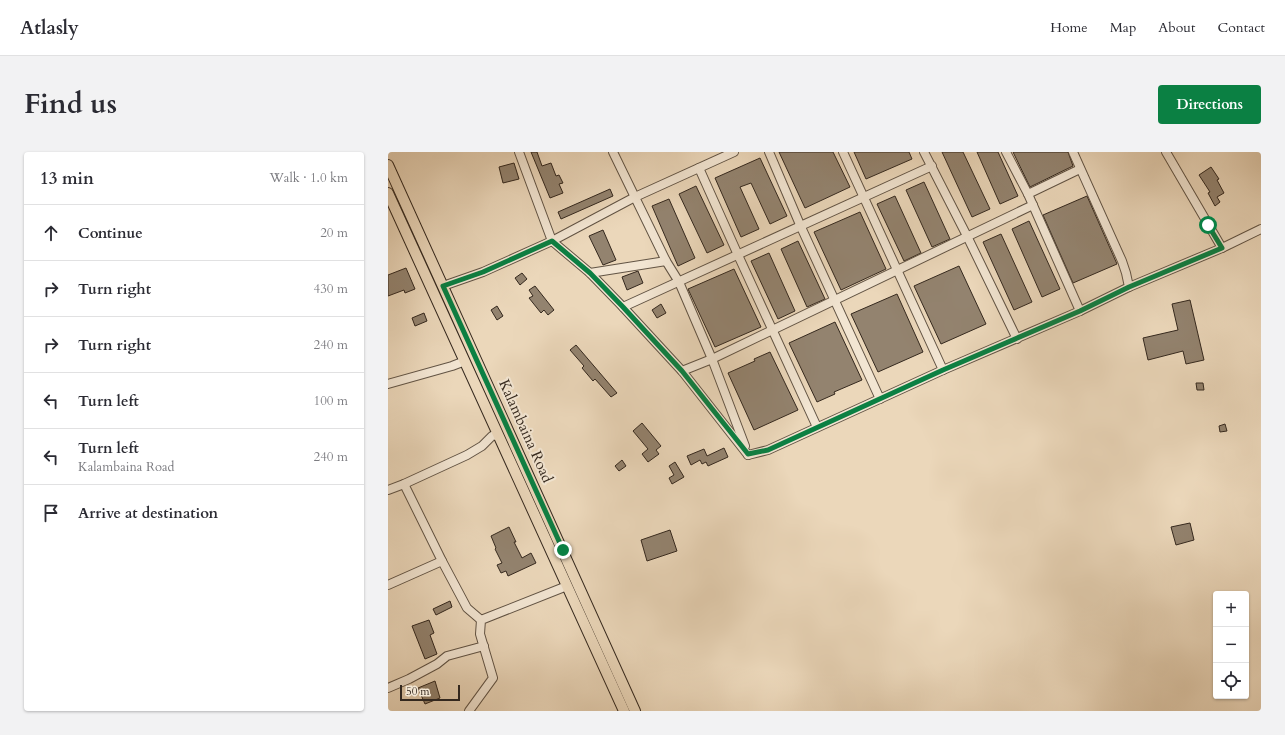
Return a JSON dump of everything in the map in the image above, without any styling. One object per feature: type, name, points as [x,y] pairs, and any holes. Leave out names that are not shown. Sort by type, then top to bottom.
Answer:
[{"type":"main road","name":"Kalambaina Road","points":[[388,164],[635,711]]},
{"type":"main road","points":[[388,193],[624,711]]},
{"type":"street","points":[[519,152],[552,241],[590,273],[682,371],[748,454]]},
{"type":"street","points":[[613,152],[666,261],[679,282],[712,359],[748,454]]},
{"type":"street","points":[[443,286],[483,272],[552,241],[635,197],[734,152]]},
{"type":"street","points":[[769,152],[801,227],[880,399]]},
{"type":"street","points":[[843,152],[865,197],[943,370]]},
{"type":"street","points":[[924,152],[1017,339]]},
{"type":"street","points":[[1006,152],[1028,194],[1080,311]]},
{"type":"street","points":[[1073,152],[1122,261],[1129,287]]},
{"type":"street","points":[[1166,152],[1222,248]]},
{"type":"street","points":[[623,307],[738,256],[932,166]]},
{"type":"street","points":[[699,168],[817,427]]},
{"type":"street","points":[[1028,194],[1080,169]]},
{"type":"street","points":[[682,371],[712,359],[1033,205]]},
{"type":"street","points":[[748,454],[768,450],[943,370],[1017,339],[1129,287],[1222,248],[1261,229]]},
{"type":"street","points":[[590,273],[666,261]]},
{"type":"street","points":[[388,384],[452,366],[464,361]]},
{"type":"street","points":[[388,490],[467,455],[482,446],[492,436],[498,435]]},
{"type":"street","points":[[404,484],[467,608],[481,620]]},
{"type":"street","points":[[388,585],[442,561]]},
{"type":"street","points":[[481,620],[567,586]]},
{"type":"street","points":[[469,711],[493,678],[480,634],[481,620]]},
{"type":"street","points":[[388,688],[423,672],[447,656],[484,646]]},
{"type":"building","points":[[531,152],[537,152],[542,166],[551,163],[556,176],[559,175],[563,183],[559,184],[563,193],[550,198]]},
{"type":"building","points":[[779,152],[833,152],[850,187],[805,208]]},
{"type":"building","points":[[854,152],[909,152],[912,159],[866,179]]},
{"type":"building","points":[[942,152],[963,152],[990,209],[972,217]]},
{"type":"building","points":[[977,152],[998,152],[1018,196],[1000,204]]},
{"type":"building","points":[[1013,152],[1068,152],[1073,166],[1030,187]]},
{"type":"building","points":[[760,158],[787,216],[770,224],[751,183],[740,187],[759,229],[741,237],[715,178]]},
{"type":"building","points":[[514,163],[519,179],[503,183],[499,167]]},
{"type":"building","points":[[1211,167],[1219,179],[1217,180],[1224,193],[1217,197],[1220,202],[1215,206],[1208,193],[1210,192],[1199,175]]},
{"type":"building","points":[[924,182],[950,239],[932,247],[906,190]]},
{"type":"building","points":[[696,186],[724,245],[707,253],[679,194]]},
{"type":"building","points":[[610,189],[613,196],[561,219],[558,212]]},
{"type":"building","points":[[895,196],[921,253],[904,261],[877,204]]},
{"type":"building","points":[[1087,196],[1117,264],[1073,283],[1043,215]]},
{"type":"building","points":[[669,199],[695,258],[678,266],[652,206]]},
{"type":"building","points":[[860,212],[886,269],[841,290],[814,232]]},
{"type":"building","points":[[1029,221],[1060,289],[1042,297],[1012,229]]},
{"type":"building","points":[[603,230],[616,260],[603,265],[589,236]]},
{"type":"building","points":[[1001,234],[1032,302],[1014,310],[983,242]]},
{"type":"building","points":[[798,241],[825,299],[807,307],[781,249]]},
{"type":"building","points":[[769,253],[795,311],[778,319],[751,261]]},
{"type":"building","points":[[959,266],[986,324],[941,344],[914,286]]},
{"type":"building","points":[[406,268],[415,289],[405,293],[404,290],[388,296],[388,275]]},
{"type":"building","points":[[734,269],[761,327],[715,347],[688,289]]},
{"type":"building","points":[[638,271],[643,283],[627,290],[622,277]]},
{"type":"building","points":[[522,273],[527,279],[520,285],[515,278]]},
{"type":"building","points":[[535,286],[554,310],[548,315],[544,310],[541,313],[529,298],[533,296],[529,290]]},
{"type":"building","points":[[897,294],[923,352],[878,372],[851,314]]},
{"type":"building","points":[[1190,300],[1204,360],[1186,364],[1183,351],[1148,360],[1143,338],[1178,330],[1172,304]]},
{"type":"building","points":[[661,304],[666,313],[657,318],[652,310]]},
{"type":"building","points":[[497,306],[503,316],[497,320],[491,310]]},
{"type":"building","points":[[424,313],[427,321],[415,326],[412,318]]},
{"type":"building","points":[[835,322],[862,380],[834,392],[835,394],[817,402],[789,343]]},
{"type":"building","points":[[576,345],[617,393],[611,397],[595,379],[593,381],[582,368],[584,366],[570,350]]},
{"type":"building","points":[[770,352],[798,410],[754,430],[728,373],[755,361],[754,359]]},
{"type":"building","points":[[1196,383],[1203,383],[1204,390],[1197,390]]},
{"type":"building","points":[[642,423],[661,446],[656,450],[659,454],[648,462],[642,454],[648,449],[633,431]]},
{"type":"building","points":[[1225,424],[1227,431],[1220,432],[1219,426]]},
{"type":"building","points":[[724,448],[728,457],[708,466],[706,462],[702,464],[700,460],[691,465],[687,456],[704,449],[707,456]]},
{"type":"building","points":[[622,460],[626,466],[619,471],[615,466]]},
{"type":"building","points":[[675,462],[684,477],[672,484],[669,478],[674,475],[669,466]]},
{"type":"building","points":[[1190,523],[1194,540],[1176,545],[1171,527]]},
{"type":"building","points":[[509,527],[522,558],[531,553],[536,563],[508,576],[506,571],[501,573],[497,565],[502,563],[495,549],[496,548],[491,536]]},
{"type":"building","points":[[670,530],[677,551],[647,561],[641,540]]},
{"type":"building","points":[[450,601],[452,607],[436,615],[433,609]]},
{"type":"building","points":[[429,620],[434,633],[430,635],[437,654],[425,659],[412,626]]},
{"type":"building","points":[[435,681],[440,698],[425,704],[418,688]]},
{"type":"route","points":[[563,550],[443,286],[483,272],[552,241],[590,273],[682,371],[748,454],[768,450],[943,370],[1080,311],[1129,287],[1222,248],[1208,225]]}]
